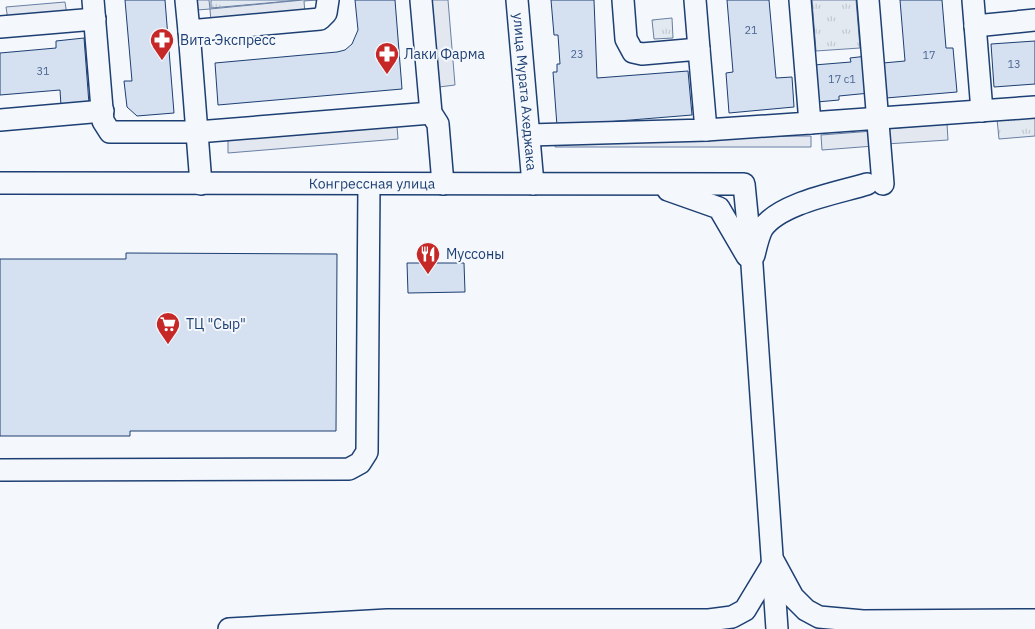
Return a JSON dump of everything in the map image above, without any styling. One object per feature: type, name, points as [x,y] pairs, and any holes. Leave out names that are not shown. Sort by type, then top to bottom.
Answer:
[{"type":"street","points":[[186,0],[201,184]]},
{"type":"street","points":[[189,31],[320,19],[326,14],[328,0]]},
{"type":"street","points":[[421,0],[430,113],[438,124],[443,184]]},
{"type":"street","name":"улица Мурата Ахеджака","points":[[518,0],[533,184]]},
{"type":"street","points":[[623,0],[626,40],[633,52],[642,54],[699,49]]},
{"type":"street","points":[[695,0],[706,130]]},
{"type":"street","points":[[800,0],[810,123]]},
{"type":"street","points":[[777,629],[774,562],[764,454],[752,265],[762,230],[776,214],[794,205],[875,184],[878,118],[868,0]]},
{"type":"street","points":[[973,0],[982,111]]},
{"type":"street","points":[[0,27],[94,10],[103,111],[105,126],[110,132],[197,132],[430,113]]},
{"type":"street","points":[[975,26],[1035,20]]},
{"type":"street","points":[[529,134],[706,130],[1035,107]]},
{"type":"street","points":[[0,120],[75,109],[103,111]]},
{"type":"street","name":"Конгрессная улица","points":[[0,183],[744,184],[752,265]]},
{"type":"street","points":[[0,470],[349,469],[360,463],[367,452],[369,184]]},
{"type":"street","points":[[653,184],[719,208],[733,229],[752,265]]},
{"type":"street","points":[[774,562],[793,597],[806,610],[819,617],[863,620],[1035,620]]},
{"type":"street","points":[[229,629],[387,620],[709,620],[732,617],[745,610],[774,562]]},
{"type":"green space","points":[[211,0],[301,0],[211,8]]},
{"type":"green space","points":[[812,0],[856,0],[860,48],[816,51]]},
{"type":"green space","points":[[672,18],[673,38],[654,39],[652,20]]},
{"type":"green space","points":[[1035,115],[1035,136],[999,139],[997,119]]},
{"type":"shaded area","points":[[196,0],[209,0],[210,9],[197,10]]},
{"type":"shaded area","points":[[303,0],[316,0],[304,1],[305,14],[211,22],[210,9]]},
{"type":"shaded area","points":[[432,0],[448,0],[455,85],[439,87]]},
{"type":"shaded area","points":[[65,2],[67,15],[8,20],[6,7]]},
{"type":"shaded area","points":[[947,124],[948,140],[886,144],[885,129]]},
{"type":"shaded area","points":[[397,126],[398,139],[228,153],[228,140]]},
{"type":"shaded area","points":[[873,131],[874,146],[822,150],[821,135]]},
{"type":"shaded area","points":[[811,136],[811,147],[555,147],[555,137]]},
{"type":"building","points":[[125,0],[165,0],[174,113],[137,116],[127,107],[124,81],[132,81]]},
{"type":"building","points":[[355,0],[395,0],[402,89],[218,105],[215,63],[345,50],[352,44],[358,30]]},
{"type":"building","points":[[551,0],[594,0],[597,78],[688,71],[692,115],[557,126],[553,72],[557,72],[557,64],[560,64],[558,35],[554,35]]},
{"type":"building","points":[[727,0],[769,0],[776,78],[792,77],[794,107],[729,113],[726,73],[733,72]]},
{"type":"building","points":[[900,0],[942,0],[946,48],[953,48],[957,92],[886,98],[883,63],[905,61]]},
{"type":"building","points":[[84,38],[89,104],[61,106],[60,90],[0,95],[0,53],[56,48],[56,41]]},
{"type":"building","points":[[1035,41],[1035,84],[994,87],[991,44]]},
{"type":"building","points":[[867,56],[870,93],[839,96],[839,100],[817,102],[814,65],[851,62],[850,58]]},
{"type":"building","name":"ТЦ \"Сыр\"","points":[[126,253],[337,254],[336,431],[130,431],[130,436],[0,436],[0,259],[126,259]]},
{"type":"building","points":[[407,263],[464,263],[465,292],[408,293]]},
{"type":"place","name":"Вита Экспресс","points":[[162,61]]},
{"type":"place","name":"Лаки Фарма","points":[[387,75]]},
{"type":"place","name":"Муссоны","points":[[428,275]]},
{"type":"place","name":"ТЦ \"Сыр\"","points":[[168,345]]}]
